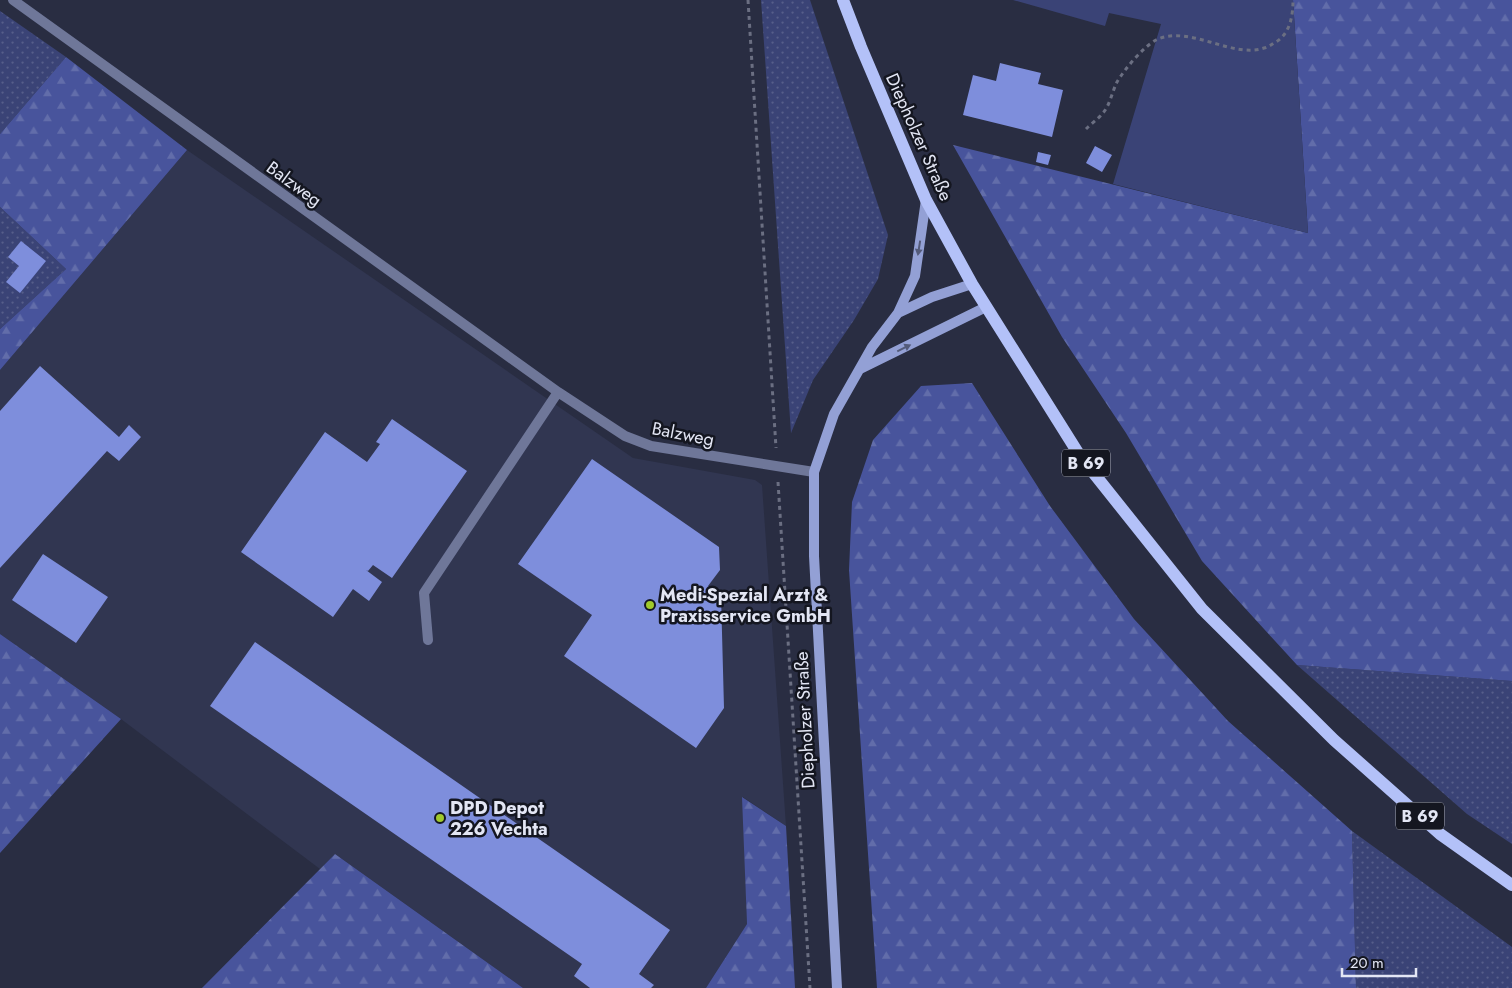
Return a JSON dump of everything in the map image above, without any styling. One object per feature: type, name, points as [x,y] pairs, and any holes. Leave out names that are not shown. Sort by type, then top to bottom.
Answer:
[{"type":"main road","name":"Diepholzer Straße","points":[[843,0],[926,200],[986,307]]},
{"type":"main road","points":[[898,313],[915,276],[926,200]]},
{"type":"main road","name":"Diepholzer Straße","points":[[837,988],[814,556],[814,472],[834,414],[872,347],[898,313],[932,297],[972,284]]},
{"type":"main road","points":[[860,369],[986,307]]},
{"type":"main road","name":"B 69","points":[[986,307],[1080,456],[1202,610],[1334,740],[1440,834],[1512,885]]},
{"type":"street","name":"Balzweg","points":[[13,0],[558,392],[625,436],[651,446],[814,472]]},
{"type":"street","points":[[428,640],[424,593],[558,392]]},
{"type":"path","points":[[748,0],[810,988]]},
{"type":"path","points":[[1086,129],[1104,112],[1118,81],[1137,57],[1155,41],[1170,36],[1190,37],[1242,50],[1264,49],[1280,40],[1289,27],[1293,12],[1293,0]]},
{"type":"shaded area","points":[[761,0],[810,0],[888,235],[878,279],[854,320],[813,380],[791,433]]},
{"type":"shaded area","points":[[1013,0],[1293,0],[1308,233],[1113,184],[1161,24],[1109,13],[1105,26]]},
{"type":"shaded area","points":[[0,11],[66,57],[0,134]]},
{"type":"shaded area","points":[[187,150],[633,458],[755,480],[762,485],[786,826],[743,797],[747,924],[706,988],[523,988],[335,854],[320,869],[121,719],[0,634],[0,370]]},
{"type":"shaded area","points":[[0,207],[66,269],[0,329]]},
{"type":"shaded area","points":[[1297,665],[1512,681],[1512,844],[1467,814]]},
{"type":"shaded area","points":[[1352,831],[1512,947],[1512,988],[1356,988]]},
{"type":"green space","points":[[1293,0],[1512,0],[1512,681],[1297,665],[1202,561],[1126,433],[1062,337],[953,145],[1308,233]]},
{"type":"green space","points":[[66,57],[187,150],[0,370],[0,329],[66,269],[0,207],[0,134]]},
{"type":"green space","points":[[972,383],[1050,506],[1134,619],[1228,721],[1352,831],[1356,988],[877,988],[849,570],[852,502],[873,440],[921,386]]},
{"type":"green space","points":[[0,634],[121,719],[0,853]]},
{"type":"green space","points":[[742,797],[786,826],[795,988],[706,988],[747,924]]},
{"type":"green space","points":[[335,854],[523,988],[202,988]]},
{"type":"building","points":[[1000,63],[1041,73],[1038,84],[1063,90],[1052,137],[963,115],[973,75],[996,81]]},
{"type":"building","points":[[1095,146],[1112,155],[1102,172],[1086,163]]},
{"type":"building","points":[[1038,152],[1051,155],[1048,165],[1036,162]]},
{"type":"building","points":[[21,241],[46,261],[20,293],[6,282],[19,266],[8,257]]},
{"type":"building","points":[[40,366],[119,437],[129,425],[141,437],[119,461],[107,451],[0,568],[0,411]]},
{"type":"building","points":[[392,419],[467,471],[392,578],[373,565],[368,571],[366,570],[382,582],[369,601],[353,589],[333,617],[241,552],[325,432],[367,462],[380,444],[376,442]]},
{"type":"building","name":"Medi-Spezial Arzt & Praxisservice GmbH","points":[[592,459],[719,547],[720,570],[708,586],[721,595],[724,708],[696,748],[564,656],[592,615],[518,564]]},
{"type":"building","points":[[43,554],[108,597],[76,643],[12,600]]},
{"type":"building","name":"DPD Depot 226 Vechta","points":[[255,642],[670,930],[639,974],[654,985],[651,988],[590,988],[574,976],[582,964],[210,706]]},
{"type":"place","name":"Medi-Spezial Arzt & Praxisservice GmbH","points":[[650,605]]},
{"type":"place","name":"DPD Depot 226 Vechta","points":[[440,818]]}]
